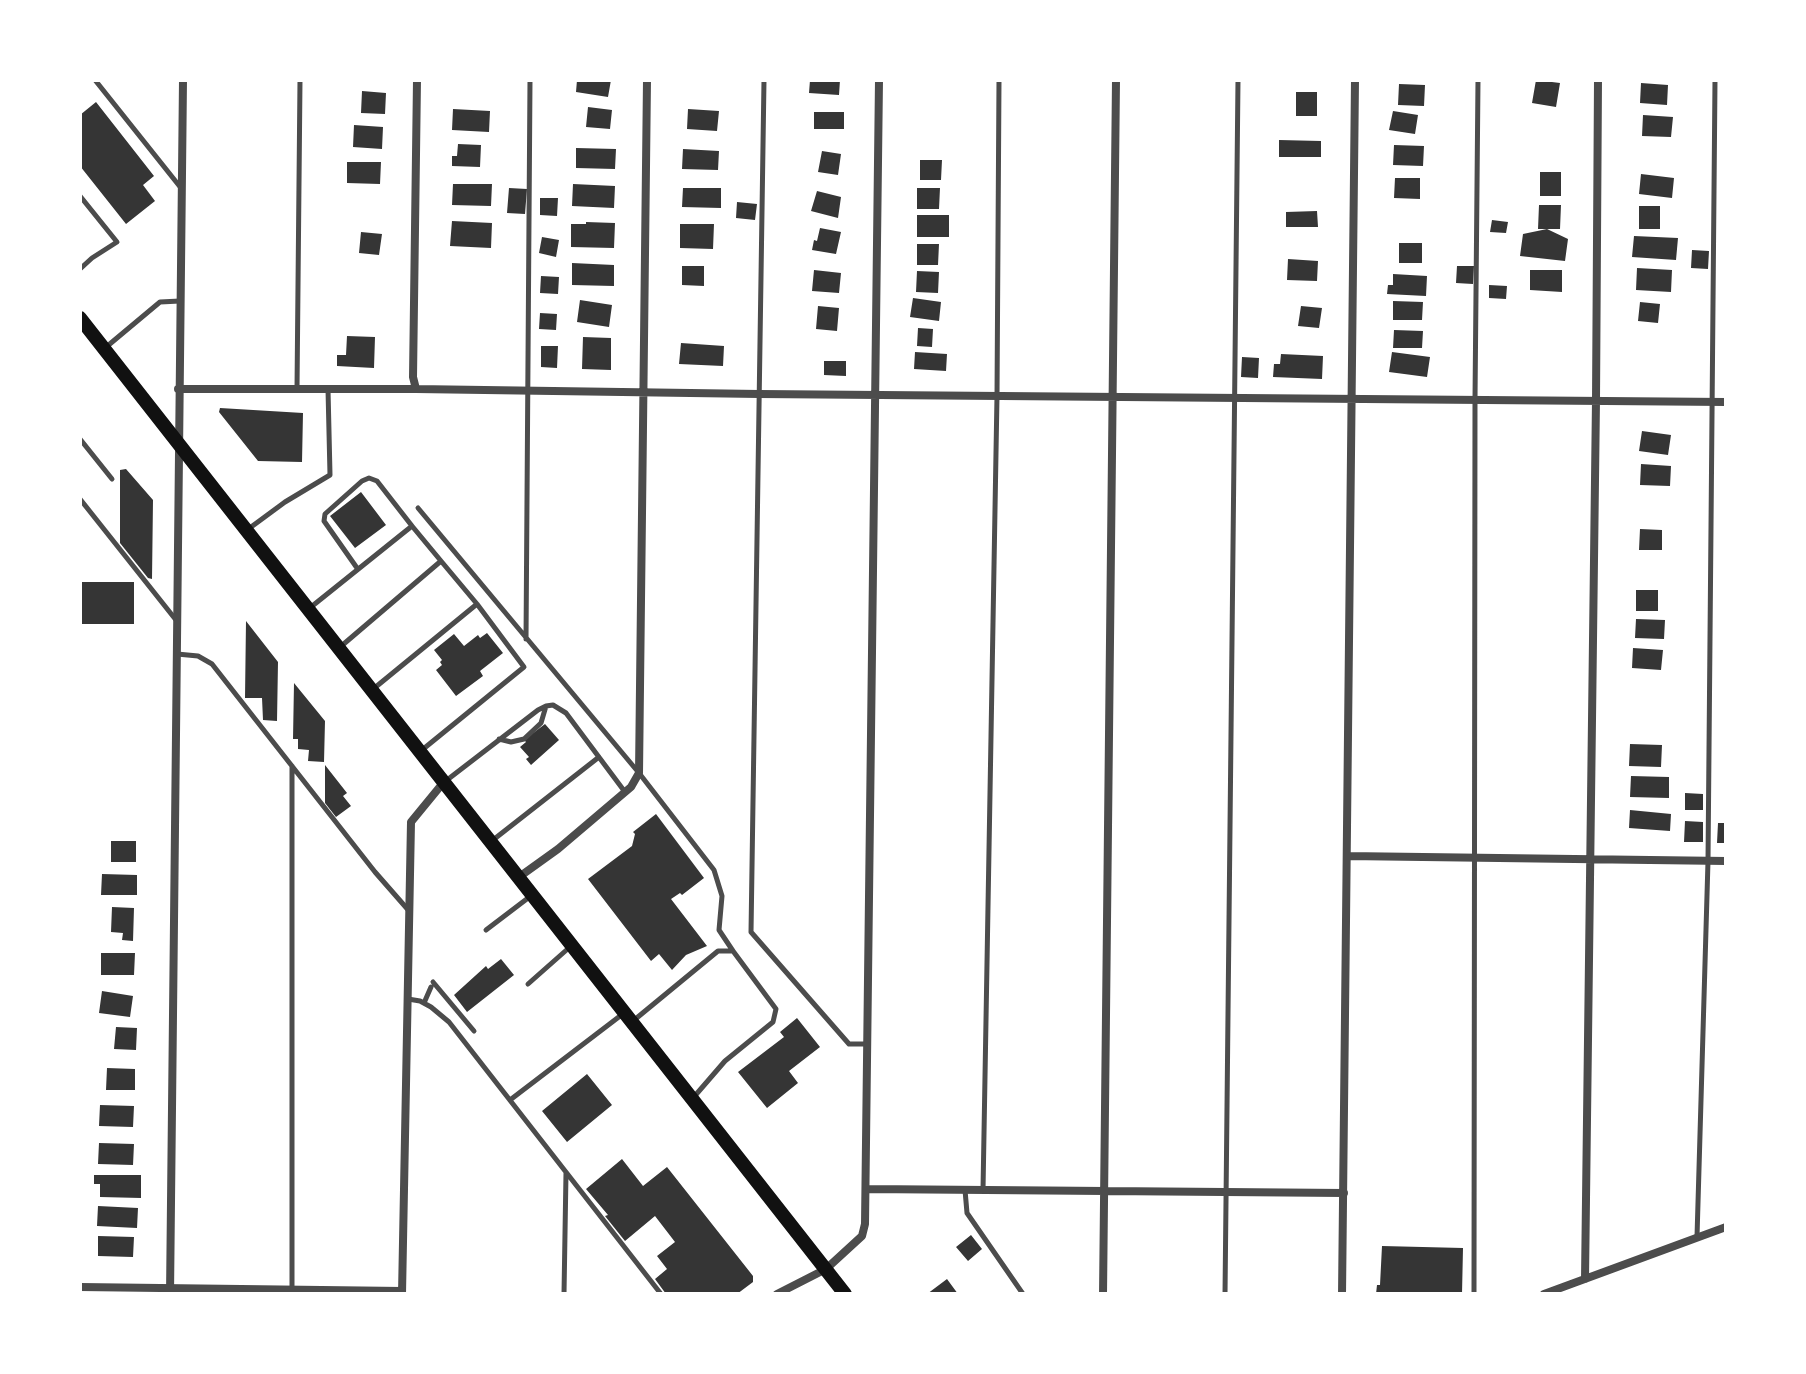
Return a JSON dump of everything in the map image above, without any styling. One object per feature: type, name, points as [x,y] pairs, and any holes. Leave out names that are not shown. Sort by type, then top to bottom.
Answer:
[{"type":"main road","points":[[80,318],[845,1294]]},
{"type":"street","points":[[170,1291],[183,80]]},
{"type":"street","points":[[416,389],[413,377],[417,80]]},
{"type":"street","points":[[519,877],[558,849],[625,792],[639,773],[647,80]]},
{"type":"street","points":[[777,1294],[826,1269],[862,1236],[865,1224],[879,80]]},
{"type":"street","points":[[1103,1294],[1116,80]]},
{"type":"street","points":[[1342,1294],[1355,80]]},
{"type":"street","points":[[1585,1279],[1598,80]]},
{"type":"street","points":[[178,389],[1726,402]]},
{"type":"street","points":[[80,1287],[402,1293],[411,822],[443,783]]},
{"type":"street","points":[[1347,856],[1726,861]]},
{"type":"street","points":[[867,1189],[1344,1193]]},
{"type":"street","points":[[1544,1294],[1726,1227]]},
{"type":"lane","points":[[95,80],[181,189]]},
{"type":"lane","points":[[297,389],[300,80]]},
{"type":"lane","points":[[526,639],[530,80]]},
{"type":"lane","points":[[764,80],[751,932],[849,1044],[869,1044]]},
{"type":"lane","points":[[983,1190],[997,396],[999,80]]},
{"type":"lane","points":[[1225,1294],[1238,80]]},
{"type":"lane","points":[[1474,1294],[1478,80]]},
{"type":"lane","points":[[1697,1237],[1708,861],[1715,80]]},
{"type":"lane","points":[[80,196],[117,242],[80,269]]},
{"type":"lane","points":[[104,349],[160,302],[180,301]]},
{"type":"lane","points":[[246,530],[330,475],[328,389]]},
{"type":"lane","points":[[80,439],[112,479]]},
{"type":"lane","points":[[357,569],[324,521],[325,514],[369,478],[377,481],[524,667],[419,753]]},
{"type":"lane","points":[[80,499],[178,622]]},
{"type":"lane","points":[[418,508],[639,773],[714,870],[722,896],[719,930],[776,1009],[773,1022],[725,1061],[692,1099]]},
{"type":"lane","points":[[308,609],[412,526]]},
{"type":"lane","points":[[339,649],[441,561]]},
{"type":"lane","points":[[371,691],[477,604]]},
{"type":"lane","points":[[177,654],[198,656],[212,664],[410,912]]},
{"type":"lane","points":[[443,783],[499,739],[546,706],[553,705],[566,713],[625,792]]},
{"type":"lane","points":[[499,739],[511,742],[524,739],[541,723],[546,706]]},
{"type":"lane","points":[[490,842],[599,757]]},
{"type":"lane","points":[[292,766],[292,1292]]},
{"type":"lane","points":[[486,930],[533,895]]},
{"type":"lane","points":[[528,984],[572,945]]},
{"type":"lane","points":[[510,1100],[718,951],[733,951]]},
{"type":"lane","points":[[424,1003],[432,984],[474,1031]]},
{"type":"lane","points":[[408,999],[431,1007],[466,1038],[510,1100],[661,1294]]},
{"type":"lane","points":[[564,1294],[566,1172]]},
{"type":"lane","points":[[965,1189],[967,1213],[1023,1294]]},
{"type":"building","points":[[577,80],[611,80],[608,97],[576,92]]},
{"type":"building","points":[[810,80],[840,80],[839,95],[809,93]]},
{"type":"building","points":[[1536,80],[1560,83],[1556,107],[1532,103]]},
{"type":"building","points":[[1641,83],[1668,85],[1667,105],[1640,103]]},
{"type":"building","points":[[1399,84],[1425,85],[1424,106],[1398,105]]},
{"type":"building","points":[[362,91],[386,93],[385,114],[361,113]]},
{"type":"building","points":[[1296,92],[1317,92],[1317,116],[1296,116]]},
{"type":"building","points":[[96,102],[154,176],[143,185],[155,201],[126,224],[80,166],[80,115]]},
{"type":"building","points":[[588,107],[612,110],[610,129],[586,127]]},
{"type":"building","points":[[453,109],[490,111],[489,132],[452,130]]},
{"type":"building","points":[[688,109],[719,111],[717,131],[687,129]]},
{"type":"building","points":[[1393,111],[1418,115],[1415,134],[1389,130]]},
{"type":"building","points":[[814,112],[844,112],[844,129],[814,129]]},
{"type":"building","points":[[1643,115],[1673,117],[1671,137],[1642,136]]},
{"type":"building","points":[[354,125],[383,127],[382,149],[353,147]]},
{"type":"building","points":[[1279,140],[1321,141],[1321,157],[1279,157]]},
{"type":"building","points":[[458,144],[481,145],[480,167],[452,166],[452,156],[457,156]]},
{"type":"building","points":[[1394,145],[1424,146],[1423,166],[1393,165]]},
{"type":"building","points":[[576,148],[616,149],[615,169],[576,168]]},
{"type":"building","points":[[683,149],[719,151],[718,170],[682,169]]},
{"type":"building","points":[[822,151],[841,154],[838,175],[818,172]]},
{"type":"building","points":[[920,160],[942,160],[941,180],[920,180]]},
{"type":"building","points":[[347,162],[381,162],[380,184],[347,183]]},
{"type":"building","points":[[1540,172],[1561,172],[1561,196],[1540,196]]},
{"type":"building","points":[[1641,174],[1674,178],[1672,198],[1639,194]]},
{"type":"building","points":[[1395,178],[1420,178],[1420,199],[1394,198]]},
{"type":"building","points":[[453,184],[492,184],[491,206],[452,205]]},
{"type":"building","points":[[573,184],[615,186],[614,208],[572,206]]},
{"type":"building","points":[[509,188],[527,189],[525,214],[507,213]]},
{"type":"building","points":[[683,188],[721,188],[721,208],[682,207]]},
{"type":"building","points":[[917,188],[940,188],[939,209],[917,209]]},
{"type":"building","points":[[817,191],[841,197],[838,218],[811,211]]},
{"type":"building","points":[[540,198],[558,198],[557,216],[540,215]]},
{"type":"building","points":[[737,202],[757,204],[755,220],[736,218]]},
{"type":"building","points":[[1539,205],[1561,205],[1560,229],[1538,229]]},
{"type":"building","points":[[1639,206],[1660,206],[1660,229],[1639,229]]},
{"type":"building","points":[[1317,211],[1318,227],[1286,227],[1286,212]]},
{"type":"building","points":[[917,215],[949,215],[949,237],[917,237]]},
{"type":"building","points":[[1492,220],[1508,222],[1506,233],[1490,232]]},
{"type":"building","points":[[452,221],[492,223],[491,248],[450,246]]},
{"type":"building","points":[[615,223],[614,248],[571,247],[571,224]]},
{"type":"building","points":[[680,224],[714,224],[713,249],[680,248]]},
{"type":"building","points":[[820,228],[841,232],[836,254],[812,250]]},
{"type":"building","points":[[1547,229],[1568,239],[1565,261],[1520,256],[1523,234]]},
{"type":"building","points":[[361,232],[382,234],[379,255],[359,253]]},
{"type":"building","points":[[1634,236],[1678,238],[1676,260],[1632,257]]},
{"type":"building","points":[[542,237],[559,240],[556,257],[539,253]]},
{"type":"building","points":[[1399,243],[1422,243],[1422,263],[1399,263]]},
{"type":"building","points":[[917,244],[939,244],[938,265],[917,265]]},
{"type":"building","points":[[1692,250],[1709,251],[1708,269],[1691,268]]},
{"type":"building","points":[[1288,259],[1318,261],[1317,281],[1287,280]]},
{"type":"building","points":[[572,263],[614,265],[614,286],[572,285]]},
{"type":"building","points":[[682,266],[704,266],[704,286],[682,285]]},
{"type":"building","points":[[1457,266],[1474,266],[1473,284],[1456,283]]},
{"type":"building","points":[[1637,268],[1672,270],[1671,292],[1636,290]]},
{"type":"building","points":[[814,270],[841,273],[839,293],[812,291]]},
{"type":"building","points":[[1530,270],[1562,270],[1562,292],[1530,290]]},
{"type":"building","points":[[917,271],[939,272],[938,293],[916,292]]},
{"type":"building","points":[[1393,274],[1427,276],[1426,296],[1387,294],[1388,285],[1393,285]]},
{"type":"building","points":[[541,276],[559,277],[558,294],[540,293]]},
{"type":"building","points":[[1489,285],[1507,286],[1506,299],[1489,298]]},
{"type":"building","points":[[913,298],[941,302],[939,321],[910,317]]},
{"type":"building","points":[[580,300],[612,305],[609,327],[577,322]]},
{"type":"building","points":[[1393,301],[1423,302],[1422,320],[1393,320]]},
{"type":"building","points":[[1640,302],[1660,304],[1658,323],[1638,321]]},
{"type":"building","points":[[818,306],[839,308],[837,331],[816,329]]},
{"type":"building","points":[[1301,306],[1322,308],[1319,328],[1298,326]]},
{"type":"building","points":[[540,313],[557,314],[556,330],[539,329]]},
{"type":"building","points":[[918,328],[933,329],[932,347],[917,346]]},
{"type":"building","points":[[1394,330],[1423,331],[1422,348],[1393,348]]},
{"type":"building","points":[[347,336],[375,337],[374,368],[337,366],[337,355],[346,355]]},
{"type":"building","points":[[583,337],[611,338],[611,370],[582,369]]},
{"type":"building","points":[[681,343],[724,346],[723,366],[679,364]]},
{"type":"building","points":[[541,346],[558,346],[557,368],[541,367]]},
{"type":"building","points":[[915,352],[947,354],[946,371],[914,369]]},
{"type":"building","points":[[1392,352],[1430,357],[1427,377],[1389,372]]},
{"type":"building","points":[[1281,354],[1323,356],[1322,379],[1273,377],[1274,364],[1280,364]]},
{"type":"building","points":[[1242,357],[1259,358],[1258,378],[1241,377]]},
{"type":"building","points":[[824,361],[846,361],[846,376],[824,375]]},
{"type":"building","points":[[220,408],[303,413],[302,462],[258,461],[219,412]]},
{"type":"building","points":[[1642,431],[1671,435],[1668,455],[1639,451]]},
{"type":"building","points":[[1641,464],[1671,466],[1670,486],[1640,485]]},
{"type":"building","points":[[126,469],[153,500],[152,579],[120,543],[120,470]]},
{"type":"building","points":[[361,492],[386,525],[355,548],[330,516]]},
{"type":"building","points":[[1640,529],[1662,530],[1662,550],[1639,550]]},
{"type":"building","points":[[80,582],[134,582],[134,624],[80,624]]},
{"type":"building","points":[[1636,590],[1658,590],[1658,611],[1636,611]]},
{"type":"building","points":[[1636,619],[1665,620],[1664,639],[1635,638]]},
{"type":"building","points":[[246,621],[278,662],[277,721],[263,720],[262,698],[245,698]]},
{"type":"building","points":[[487,633],[503,653],[480,671],[483,676],[456,696],[436,670],[442,665],[442,660],[434,650],[454,634],[464,646],[478,635],[480,638]]},
{"type":"building","points":[[1633,648],[1663,650],[1661,670],[1632,668]]},
{"type":"building","points":[[294,683],[325,721],[324,762],[308,761],[309,750],[298,749],[298,739],[293,739]]},
{"type":"building","points":[[545,724],[559,740],[531,765],[526,759],[529,757],[520,747],[526,742],[524,740]]},
{"type":"building","points":[[1630,744],[1662,745],[1661,767],[1629,766]]},
{"type":"building","points":[[325,765],[347,793],[343,796],[351,806],[336,817],[325,803]]},
{"type":"building","points":[[1631,776],[1669,777],[1669,798],[1630,797]]},
{"type":"building","points":[[1685,793],[1703,794],[1703,810],[1685,810]]},
{"type":"building","points":[[1630,810],[1671,814],[1670,831],[1629,828]]},
{"type":"building","points":[[656,814],[704,878],[682,895],[680,893],[671,899],[707,946],[686,955],[672,970],[659,954],[651,961],[588,879],[632,846],[633,832]]},
{"type":"building","points":[[1685,821],[1703,822],[1703,842],[1684,842]]},
{"type":"building","points":[[1718,823],[1726,823],[1726,843],[1717,843]]},
{"type":"building","points":[[111,841],[136,841],[136,862],[111,862]]},
{"type":"building","points":[[102,874],[137,875],[137,895],[101,895]]},
{"type":"building","points":[[112,907],[134,908],[133,941],[122,940],[123,933],[111,932]]},
{"type":"building","points":[[101,953],[135,953],[134,975],[101,975]]},
{"type":"building","points":[[501,959],[514,975],[467,1012],[454,995],[486,966],[488,969]]},
{"type":"building","points":[[102,991],[133,996],[130,1017],[99,1013]]},
{"type":"building","points":[[797,1018],[820,1047],[789,1071],[798,1083],[767,1108],[738,1072],[784,1037],[780,1032]]},
{"type":"building","points":[[116,1027],[137,1028],[136,1050],[114,1049]]},
{"type":"building","points":[[107,1068],[135,1069],[135,1090],[106,1090]]},
{"type":"building","points":[[587,1074],[612,1105],[567,1142],[542,1111]]},
{"type":"building","points":[[100,1105],[134,1106],[133,1127],[99,1126]]},
{"type":"building","points":[[99,1143],[134,1144],[133,1165],[98,1164]]},
{"type":"building","points":[[622,1159],[643,1186],[667,1167],[753,1276],[753,1282],[737,1294],[666,1294],[655,1279],[667,1269],[657,1256],[675,1242],[655,1216],[625,1241],[586,1189]]},
{"type":"building","points":[[94,1175],[141,1175],[141,1198],[100,1197],[100,1184],[94,1184]]},
{"type":"building","points":[[98,1206],[138,1208],[137,1228],[97,1226]]},
{"type":"building","points":[[971,1235],[982,1249],[968,1261],[956,1247]]},
{"type":"building","points":[[98,1236],[134,1237],[133,1257],[98,1256]]},
{"type":"building","points":[[1382,1246],[1463,1248],[1462,1294],[1376,1294],[1377,1285],[1380,1285]]},
{"type":"building","points":[[947,1279],[958,1294],[927,1294]]}]
